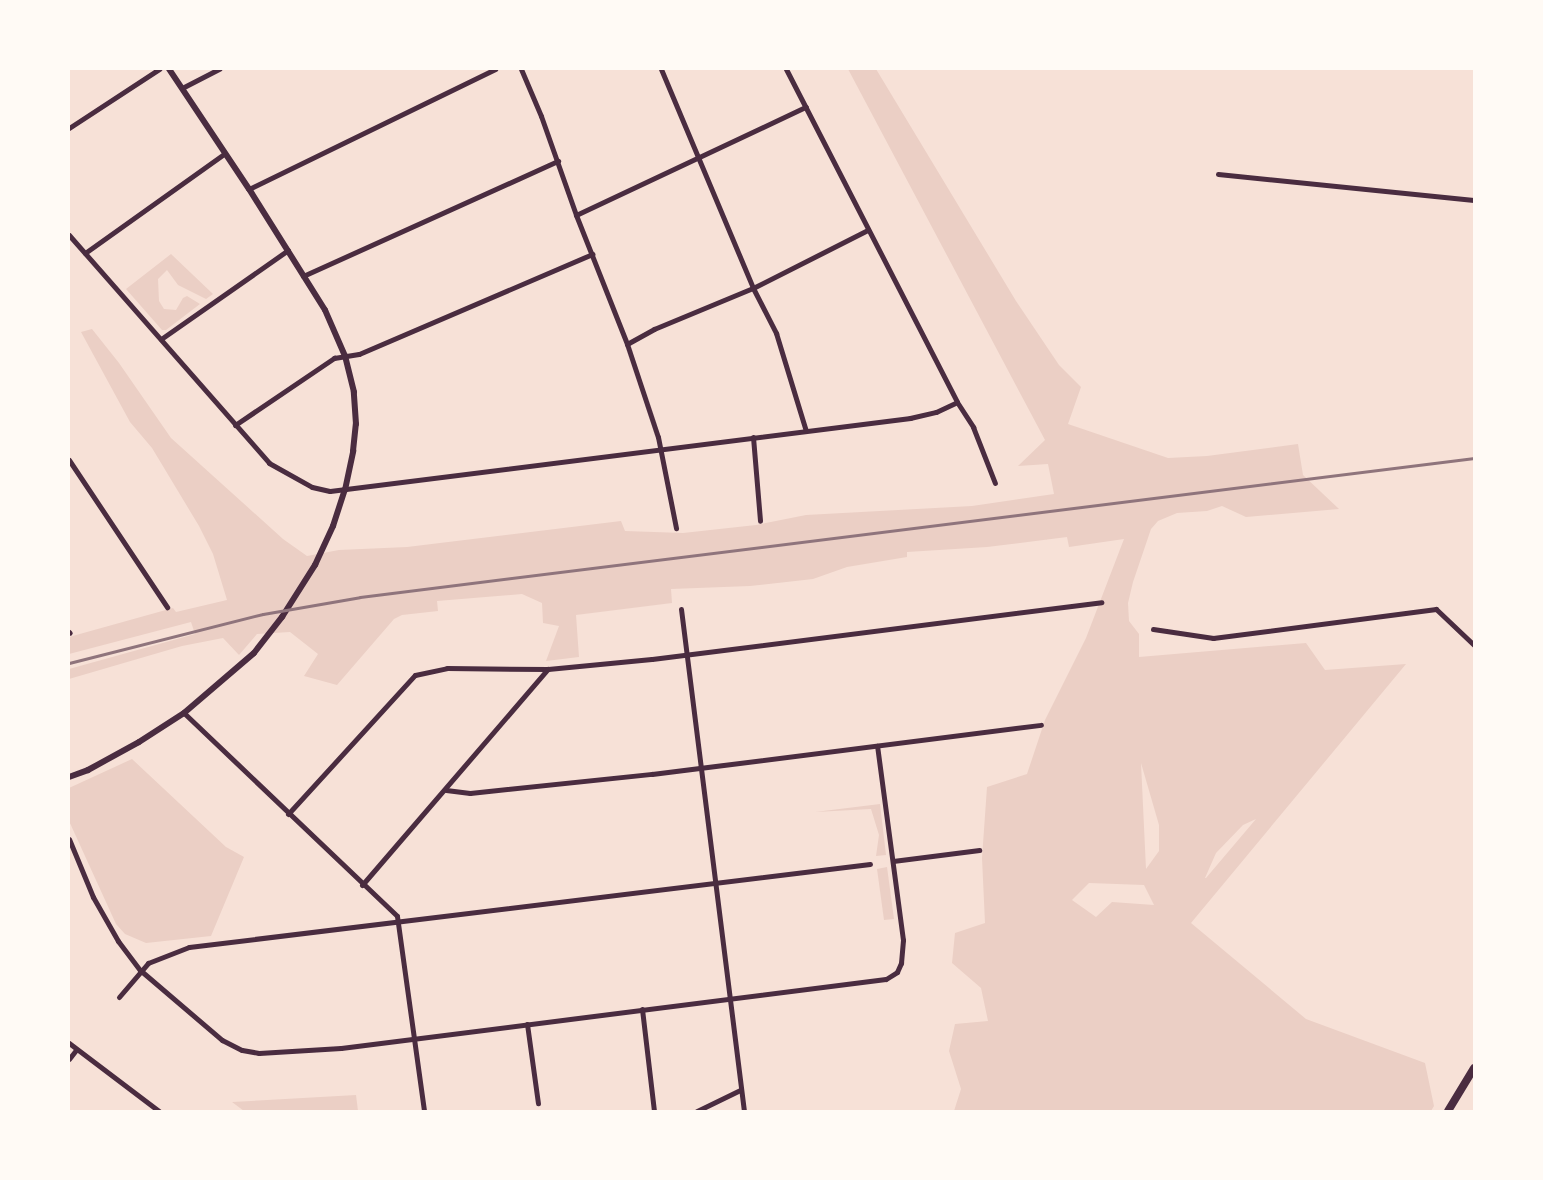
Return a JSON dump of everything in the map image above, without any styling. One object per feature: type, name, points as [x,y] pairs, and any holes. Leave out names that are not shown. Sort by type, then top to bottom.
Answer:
[{"type":"main road","points":[[1448,1111],[1474,1068]]},
{"type":"street","points":[[69,128],[159,69]]},
{"type":"street","points":[[69,777],[88,770],[139,742],[184,713],[235,671],[282,617],[324,546],[345,490],[353,452],[356,417],[354,392],[345,356],[325,310],[249,189],[169,69]]},
{"type":"street","points":[[182,88],[219,69]]},
{"type":"street","points":[[249,189],[495,69]]},
{"type":"street","points":[[521,69],[627,344],[661,450],[676,528]]},
{"type":"street","points":[[661,69],[753,288],[776,333],[806,431]]},
{"type":"street","points":[[786,69],[957,402],[984,450],[994,483]]},
{"type":"street","points":[[576,215],[806,107]]},
{"type":"street","points":[[85,253],[224,154]]},
{"type":"street","points":[[303,276],[558,161]]},
{"type":"street","points":[[1218,174],[1474,200]]},
{"type":"street","points":[[627,344],[654,329],[753,288],[868,230]]},
{"type":"street","points":[[69,235],[268,463],[280,472],[312,487],[330,491],[416,478],[910,418],[936,412],[957,402]]},
{"type":"street","points":[[161,339],[288,250]]},
{"type":"street","points":[[235,425],[330,360],[359,354],[592,254]]},
{"type":"street","points":[[753,437],[760,521]]},
{"type":"street","points":[[69,460],[167,607]]},
{"type":"street","points":[[288,814],[416,675],[447,668],[548,669],[687,655],[1101,602]]},
{"type":"street","points":[[681,609],[728,1001],[744,1111]]},
{"type":"street","points":[[1153,629],[1191,637],[1223,638],[1436,609],[1474,645]]},
{"type":"street","points":[[362,885],[548,669]]},
{"type":"street","points":[[184,713],[362,885],[393,912],[399,922],[424,1111]]},
{"type":"street","points":[[446,790],[481,792],[1041,725]]},
{"type":"street","points":[[69,839],[93,897],[118,941],[140,970],[222,1040],[242,1050],[259,1053],[341,1048],[413,1037],[728,1001],[886,979],[897,972],[901,963],[903,940],[877,746]]},
{"type":"street","points":[[892,861],[979,850]]},
{"type":"street","points":[[119,997],[140,970],[166,954],[189,947],[870,864]]},
{"type":"street","points":[[642,1010],[654,1111]]},
{"type":"street","points":[[527,1024],[538,1103]]},
{"type":"street","points":[[69,1043],[159,1111]]},
{"type":"street","points":[[69,1059],[76,1050]]},
{"type":"street","points":[[697,1111],[740,1090]]},
{"type":"shaded area","points":[[848,69],[876,69],[1016,301],[1059,365],[1081,387],[1068,424],[1168,458],[1207,456],[1298,444],[1303,475],[1339,509],[1246,517],[1222,506],[1207,511],[1177,513],[1158,521],[1151,529],[1133,582],[1128,603],[1129,621],[1139,634],[1139,657],[1306,643],[1325,670],[1406,664],[1191,923],[1306,1019],[1425,1063],[1434,1106],[1431,1111],[954,1111],[961,1089],[949,1051],[955,1024],[988,1021],[981,988],[952,963],[955,933],[985,923],[982,858],[987,787],[1027,774],[1045,720],[1086,638],[1124,539],[1069,547],[1067,537],[987,547],[907,552],[907,557],[847,567],[813,579],[750,586],[671,589],[672,603],[576,615],[579,657],[546,661],[559,626],[543,623],[542,603],[522,594],[437,601],[438,611],[402,615],[394,619],[337,685],[304,676],[318,654],[290,632],[257,634],[239,655],[223,638],[182,646],[69,679],[69,669],[195,634],[191,622],[69,654],[69,637],[173,608],[176,612],[227,600],[213,554],[199,526],[152,448],[130,422],[81,332],[92,329],[119,363],[171,438],[283,539],[307,556],[339,550],[407,547],[621,521],[625,531],[683,533],[756,525],[806,515],[972,506],[1054,494],[1048,464],[1018,466],[1045,440]],"holes":[[[1141,763],[1159,825],[1159,851],[1146,869]],[[1256,819],[1205,878],[1216,853],[1243,825]],[[1089,883],[1144,885],[1154,905],[1112,902],[1096,917],[1072,900]]]},
{"type":"shaded area","points":[[171,254],[213,294],[206,299],[178,285],[167,270],[158,279],[159,301],[164,309],[176,310],[183,298],[187,296],[200,304],[166,330],[162,330],[126,289]]},
{"type":"shaded area","points":[[132,759],[226,847],[244,857],[211,936],[146,943],[125,934],[116,924],[69,821],[69,788]]},
{"type":"shaded area","points":[[880,804],[886,855],[876,856],[879,835],[871,809],[815,812]]},
{"type":"shaded area","points":[[887,867],[894,919],[884,920],[877,869]]},
{"type":"shaded area","points":[[356,1095],[358,1111],[244,1111],[232,1102]]},
{"type":"railway","points":[[69,663],[263,614],[360,597],[1474,458]]}]
